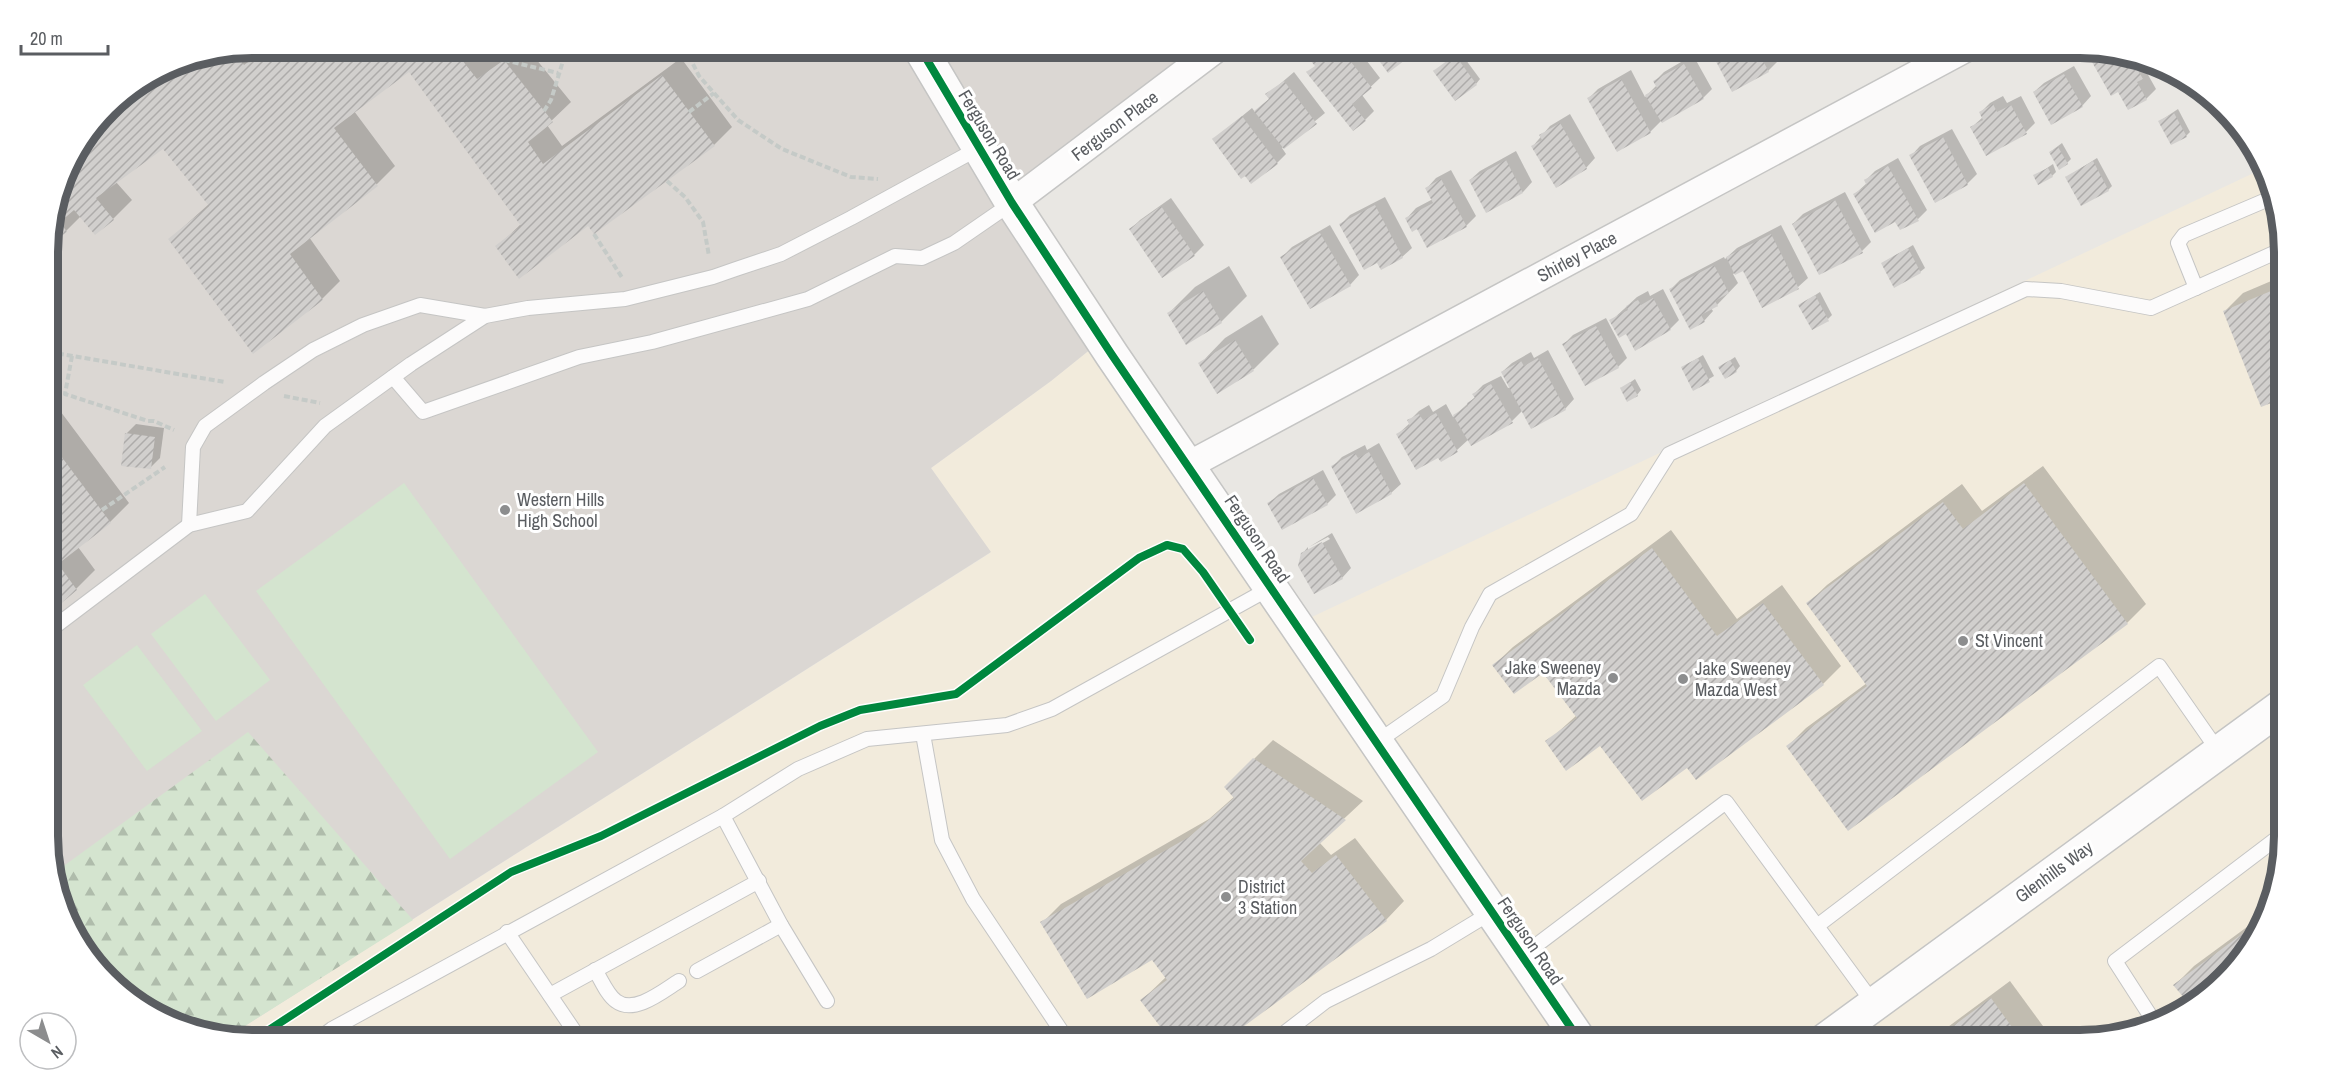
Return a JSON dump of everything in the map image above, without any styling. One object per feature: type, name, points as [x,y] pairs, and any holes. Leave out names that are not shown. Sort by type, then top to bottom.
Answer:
[{"type":"street","name":"Ferguson Road","points":[[926,58],[1012,203],[1112,355],[1572,1030]]},
{"type":"street","name":"Ferguson Place","points":[[1012,203],[1204,58]]},
{"type":"street","name":"Shirley Place","points":[[1189,465],[1946,58]]},
{"type":"street","name":"Glenhills Way","points":[[1839,1030],[2274,712]]},
{"type":"lane","points":[[189,525],[193,447],[205,426],[313,350],[363,325],[420,304],[485,316],[625,299],[712,277],[781,254],[979,148]]},
{"type":"lane","points":[[2196,288],[2178,243],[2184,235],[2267,200]]},
{"type":"lane","points":[[393,377],[423,412],[579,357],[662,340],[808,299],[895,256],[922,258],[954,243],[1012,203]]},
{"type":"lane","points":[[1377,742],[1443,696],[1472,627],[1491,594],[1631,514],[1669,454],[2026,289],[2061,291],[2151,308],[2274,253]]},
{"type":"lane","points":[[58,624],[189,525],[247,512],[325,426],[393,377],[485,316]]},
{"type":"lane","points":[[331,1030],[723,816],[798,769],[867,739],[1007,724],[1052,709],[1272,587]]},
{"type":"lane","points":[[1817,926],[2159,666],[2219,752]]},
{"type":"lane","points":[[922,734],[942,840],[973,899],[1061,1030]]},
{"type":"lane","points":[[1522,956],[1726,802],[1874,1004]]},
{"type":"lane","points":[[723,816],[781,925],[827,1001]]},
{"type":"lane","points":[[2151,1017],[2115,961],[2274,840]]},
{"type":"lane","points":[[550,995],[759,881]]},
{"type":"lane","points":[[1288,1030],[1326,1001],[1431,949],[1492,912]]},
{"type":"lane","points":[[697,972],[781,925]]},
{"type":"lane","points":[[507,932],[574,1030]]},
{"type":"lane","points":[[595,970],[614,1001],[627,1006],[639,1004],[679,981]]},
{"type":"path","points":[[544,111],[551,100],[563,58]]},
{"type":"path","points":[[690,58],[699,76],[738,120],[782,149],[851,177],[884,179],[896,194]]},
{"type":"path","points":[[504,60],[558,73]]},
{"type":"path","points":[[689,112],[714,93]]},
{"type":"path","points":[[667,181],[685,197],[703,222],[712,277]]},
{"type":"path","points":[[594,234],[623,279],[625,299]]},
{"type":"path","points":[[59,354],[225,382]]},
{"type":"path","points":[[72,356],[65,388],[65,394],[69,397],[154,421],[174,430]]},
{"type":"path","points":[[282,395],[350,409]]},
{"type":"path","points":[[102,510],[165,467]]},
{"type":"shaded area","name":"Western Hills High School","points":[[253,58],[1204,58],[1013,203],[1102,340],[1051,381],[931,468],[991,552],[239,1030],[215,1027],[179,1016],[135,990],[115,974],[99,954],[73,910],[60,861],[58,836],[59,240],[62,215],[73,179],[91,145],[115,115],[145,91],[179,73],[228,60]]},
{"type":"shaded area","points":[[2256,172],[2260,179],[2273,228],[2274,253],[2274,849],[2271,874],[2260,910],[2242,944],[2226,964],[2188,998],[2143,1020],[2118,1027],[2093,1030],[239,1030],[990,553],[931,468],[1051,381],[1102,340],[1297,624]]},
{"type":"green space","points":[[404,483],[598,752],[450,859],[256,591]]},
{"type":"green space","points":[[205,594],[270,680],[216,721],[151,634]]},
{"type":"green space","points":[[137,645],[202,731],[147,771],[83,685]]},
{"type":"green space","points":[[248,732],[413,920],[239,1030],[215,1027],[179,1016],[156,1004],[115,974],[85,933],[73,910],[61,868]]},
{"type":"building","points":[[254,58],[465,58],[462,60],[477,79],[504,60],[553,122],[528,142],[543,164],[662,75],[715,146],[594,234],[588,226],[519,279],[495,246],[521,226],[409,72],[334,128],[378,186],[290,254],[323,300],[253,354],[168,239],[209,206],[163,149],[96,198],[114,220],[95,235],[74,210],[61,221],[73,179],[91,145],[115,115],[145,91],[179,73],[228,60],[239,59],[244,65]]},
{"type":"building","points":[[1312,58],[1357,58],[1351,62],[1372,88],[1352,104],[1366,121],[1353,131],[1306,72],[1315,66],[1310,60]]},
{"type":"building","points":[[1377,58],[1408,58],[1388,73]]},
{"type":"building","points":[[1451,58],[1457,58],[1477,85],[1455,101],[1433,71]]},
{"type":"building","points":[[1714,58],[1761,58],[1769,72],[1732,92]]},
{"type":"building","points":[[2096,59],[2136,67],[2143,79],[2137,82],[2147,100],[2128,110],[2118,92],[2111,96],[2092,62]]},
{"type":"building","points":[[1684,64],[1704,99],[1662,123],[1645,95],[1657,88],[1653,81]]},
{"type":"building","points":[[2064,74],[2083,107],[2051,125],[2033,92]]},
{"type":"building","points":[[1621,79],[1651,133],[1617,152],[1587,98]]},
{"type":"building","points":[[1284,81],[1317,124],[1284,149],[1254,111],[1269,99],[1265,94]]},
{"type":"building","points":[[1993,104],[1997,112],[2011,105],[2027,134],[1986,156],[1970,127],[1983,120],[1979,112]]},
{"type":"building","points":[[2174,113],[2187,137],[2171,145],[2158,121]]},
{"type":"building","points":[[1242,116],[1278,164],[1251,184],[1245,176],[1241,179],[1212,139]]},
{"type":"building","points":[[1560,123],[1587,169],[1556,188],[1531,146],[1542,140],[1539,135]]},
{"type":"building","points":[[1943,137],[1968,185],[1935,203],[1909,155]]},
{"type":"building","points":[[2058,147],[2068,164],[2059,170],[2049,152]]},
{"type":"building","points":[[1506,160],[1523,193],[1486,213],[1469,180]]},
{"type":"building","points":[[2093,161],[2109,191],[2081,206],[2065,177]]},
{"type":"building","points":[[1888,166],[1919,221],[1900,230],[1895,222],[1875,233],[1853,194],[1867,186],[1864,180]]},
{"type":"building","points":[[2048,168],[2053,177],[2038,185],[2033,175]]},
{"type":"building","points":[[1441,179],[1467,227],[1427,248],[1417,229],[1412,232],[1405,218],[1433,203],[1425,188]]},
{"type":"building","points":[[1835,200],[1863,253],[1819,275],[1792,224]]},
{"type":"building","points":[[1375,205],[1403,258],[1381,270],[1377,263],[1364,270],[1339,224]]},
{"type":"building","points":[[1161,206],[1195,256],[1162,278],[1129,229]]},
{"type":"building","points":[[61,223],[67,232],[59,238]]},
{"type":"building","points":[[1320,233],[1351,286],[1310,309],[1280,257]]},
{"type":"building","points":[[1771,234],[1799,289],[1762,308],[1743,271],[1735,275],[1726,257]]},
{"type":"building","points":[[1908,248],[1921,273],[1894,288],[1881,263]]},
{"type":"building","points":[[1714,265],[1729,293],[1715,301],[1718,306],[1701,315],[1705,322],[1690,330],[1669,289]]},
{"type":"building","points":[[2274,290],[2274,402],[2261,407],[2223,311]]},
{"type":"building","points":[[1203,291],[1222,323],[1186,345],[1167,313]]},
{"type":"building","points":[[1815,295],[1829,321],[1812,330],[1798,305]]},
{"type":"building","points":[[1653,298],[1671,330],[1635,351],[1626,334],[1619,338],[1609,320],[1628,310],[1626,306],[1638,300],[1641,305]]},
{"type":"building","points":[[1596,326],[1619,368],[1585,386],[1562,344]]},
{"type":"building","points":[[1235,340],[1254,371],[1217,394],[1198,363]]},
{"type":"building","points":[[1538,358],[1566,410],[1531,429],[1501,372],[1521,361],[1524,366]]},
{"type":"building","points":[[1698,358],[1710,382],[1693,391],[1681,367]]},
{"type":"building","points":[[1730,360],[1737,372],[1725,379],[1718,367]]},
{"type":"building","points":[[1630,382],[1638,396],[1627,402],[1620,388]]},
{"type":"building","points":[[1491,384],[1513,423],[1471,446],[1453,415],[1468,406],[1467,403],[1475,398],[1472,394]]},
{"type":"building","points":[[1436,413],[1458,452],[1441,462],[1438,458],[1416,470],[1396,434],[1410,426],[1407,420],[1419,414],[1423,420]]},
{"type":"building","points":[[125,433],[155,437],[151,469],[121,466]]},
{"type":"building","points":[[1369,452],[1392,494],[1356,514],[1331,466],[1355,453],[1358,458]]},
{"type":"building","points":[[59,453],[111,523],[58,564]]},
{"type":"building","points":[[1313,478],[1328,505],[1282,530],[1267,503]]},
{"type":"building","points":[[2024,483],[2128,624],[1848,831],[1786,746],[1867,686],[1806,603],[1943,502],[1963,529]]},
{"type":"building","points":[[1322,542],[1343,579],[1314,594],[1298,566],[1301,553]]},
{"type":"building","name":"Jake Sweeney Mazda West","points":[[1652,548],[1717,636],[1763,603],[1824,685],[1696,780],[1687,768],[1642,801],[1600,746],[1566,771],[1545,741],[1577,718],[1543,673],[1514,694],[1492,665]]},
{"type":"building","points":[[58,565],[77,590],[58,606]]},
{"type":"building","name":"District 3 Station","points":[[1253,758],[1346,820],[1301,861],[1312,873],[1336,855],[1387,921],[1239,1030],[1163,1030],[1140,1000],[1167,980],[1152,960],[1087,999],[1040,922],[1189,837],[1234,798],[1224,787]]},
{"type":"building","points":[[2251,927],[2242,944],[2226,964],[2188,998],[2185,999],[2173,985]]},
{"type":"building","points":[[1991,998],[2014,1030],[1948,1030]]},
{"type":"cycle path","points":[[926,58],[1012,203],[1112,355],[1572,1030]]},
{"type":"cycle path","points":[[269,1030],[511,872],[601,836],[820,726],[860,710],[956,694],[1139,558],[1167,545],[1183,549],[1203,572],[1250,640]]},
{"type":"place","name":"Western Hills High School","points":[[505,510]]},
{"type":"place","name":"St Vincent","points":[[1963,641]]},
{"type":"place","name":"Jake Sweeney Mazda","points":[[1613,678]]},
{"type":"place","name":"Jake Sweeney Mazda West","points":[[1683,679]]},
{"type":"place","name":"District 3 Station","points":[[1226,897]]}]
